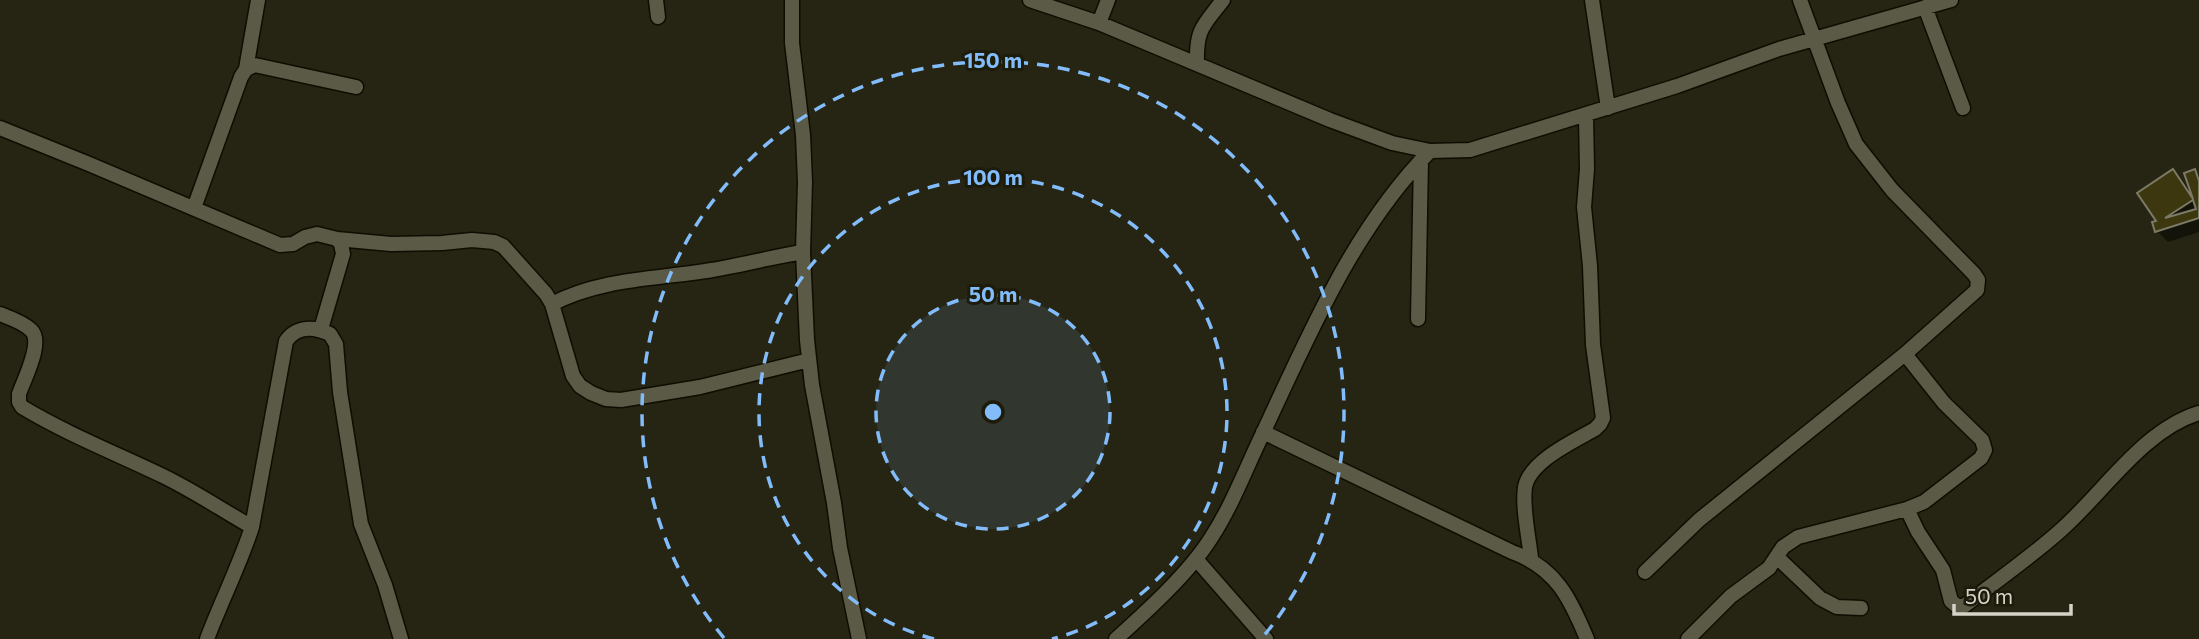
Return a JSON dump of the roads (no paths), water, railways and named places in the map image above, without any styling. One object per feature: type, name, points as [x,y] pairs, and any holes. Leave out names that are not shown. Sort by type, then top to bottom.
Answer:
[{"type":"street","points":[[194,208],[246,69],[258,0]]},
{"type":"street","points":[[656,0],[658,17]]},
{"type":"street","points":[[792,0],[792,43],[804,147],[803,251],[809,360],[834,503],[839,548],[859,639]]},
{"type":"street","points":[[1030,0],[1099,23],[1330,120],[1426,156],[1470,150],[1586,116],[1814,39],[1951,0]]},
{"type":"street","points":[[1099,23],[1108,0]]},
{"type":"street","points":[[1197,63],[1201,28],[1223,0]]},
{"type":"street","points":[[1592,0],[1608,108]]},
{"type":"street","points":[[1645,572],[1699,520],[1905,354],[1977,290],[1978,280],[1974,274],[1892,190],[1856,144],[1800,0]]},
{"type":"street","points":[[1926,7],[1963,108]]},
{"type":"street","points":[[246,69],[255,65],[356,88]]},
{"type":"street","points":[[1531,558],[1525,486],[1532,473],[1552,454],[1595,429],[1603,418],[1593,345],[1590,266],[1584,208],[1587,169],[1586,116]]},
{"type":"street","points":[[0,128],[280,245],[293,244],[317,234],[337,239],[391,244],[472,240],[494,242],[503,246],[552,304],[573,376],[580,386],[606,399],[621,400],[700,387],[809,360]]},
{"type":"street","points":[[1418,318],[1426,156]]},
{"type":"street","points":[[1116,639],[1149,609],[1196,559],[1211,538],[1335,284],[1392,194],[1426,156]]},
{"type":"street","points":[[321,330],[342,254],[341,244],[337,239]]},
{"type":"street","points":[[552,304],[566,297],[626,281],[711,270],[803,251]]},
{"type":"street","points":[[0,314],[29,328],[36,336],[37,345],[19,394],[22,407],[55,427],[163,476],[252,527]]},
{"type":"street","points":[[206,639],[252,527],[286,341],[290,334],[298,330],[321,330],[330,334],[335,344],[361,524],[385,585],[401,639]]},
{"type":"street","points":[[1688,639],[1731,596],[1769,568],[1783,547],[1798,537],[1907,509],[1924,502],[1981,458],[1985,450],[1982,440],[1944,403],[1905,354]]},
{"type":"street","points":[[1907,509],[1918,533],[1943,570],[1951,601],[1957,606],[1964,606],[2061,530],[2129,461],[2166,428],[2199,413]]},
{"type":"street","points":[[1264,432],[1512,552],[1531,558],[1560,586],[1575,610],[1587,639]]},
{"type":"street","points":[[1777,557],[1819,598],[1837,607],[1861,608]]},
{"type":"street","points":[[1196,559],[1266,639]]}]
